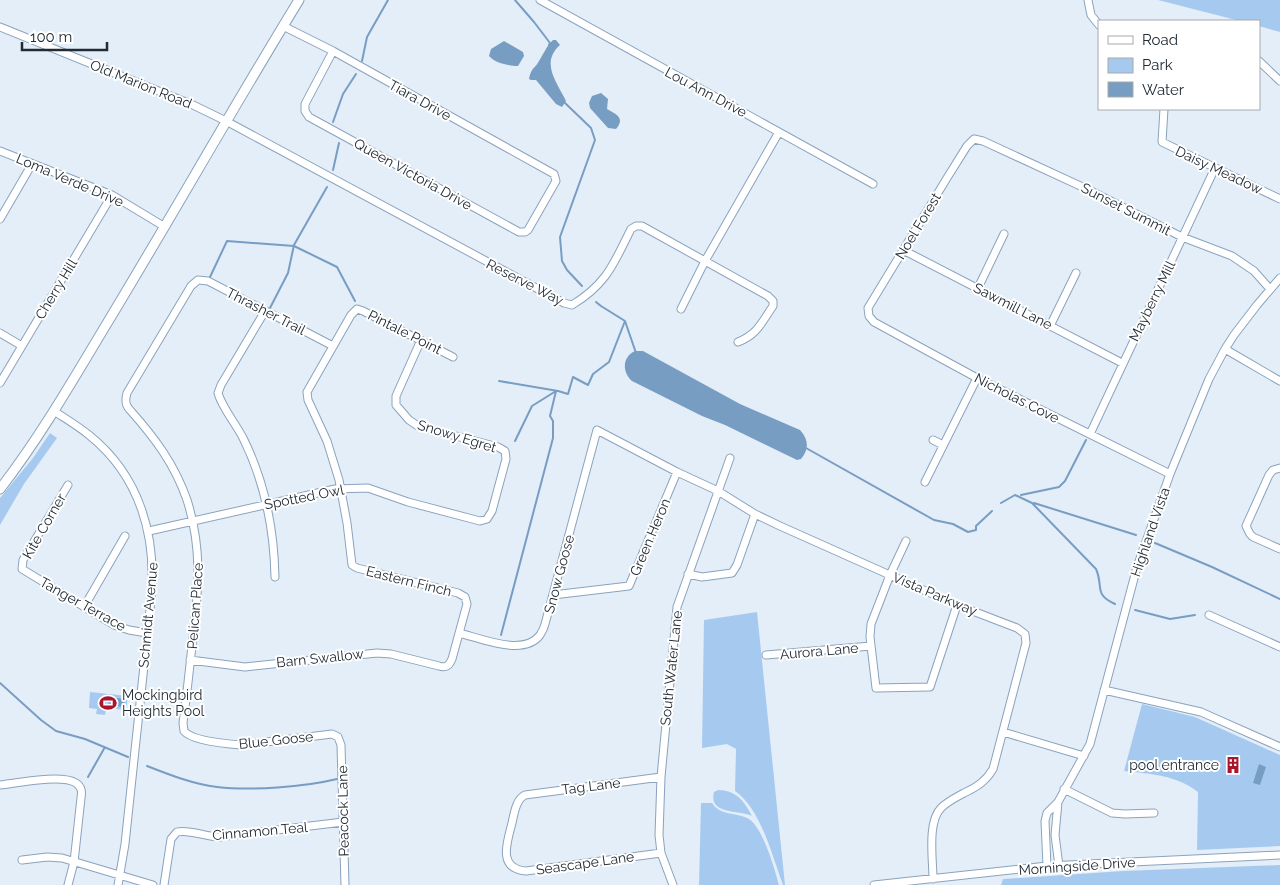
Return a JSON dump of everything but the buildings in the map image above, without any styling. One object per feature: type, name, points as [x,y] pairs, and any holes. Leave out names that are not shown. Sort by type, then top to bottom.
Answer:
[{"type":"main road","points":[[0,489],[29,451],[54,411],[166,227],[226,120],[299,0]]},
{"type":"street","name":"Lou Ann Drive","points":[[540,0],[873,184]]},
{"type":"street","points":[[1088,0],[1091,15],[1098,24]]},
{"type":"street","name":"Tiara Drive","points":[[283,26],[333,51],[552,172],[556,176]]},
{"type":"street","name":"Old Marion Road","points":[[0,27],[193,104],[226,120]]},
{"type":"street","name":"Queen Victoria Drive","points":[[333,51],[305,104],[305,111],[309,116],[522,233],[530,228],[556,181],[556,176]]},
{"type":"street","points":[[1260,62],[1280,81]]},
{"type":"street","name":"Daisy Meadow","points":[[1164,110],[1162,142],[1280,199]]},
{"type":"street","name":"Reserve Way","points":[[226,120],[564,303],[572,305],[605,278],[631,230],[636,226],[642,226],[768,296],[773,306],[755,333],[738,342]]},
{"type":"street","points":[[681,309],[705,261],[779,132]]},
{"type":"street","name":"Sunset Summit","points":[[974,140],[983,141],[1089,190],[1182,238],[1232,256],[1254,271],[1270,289]]},
{"type":"street","name":"Noel Forest","points":[[869,316],[868,308],[967,146],[974,140]]},
{"type":"street","name":"Loma Verde Drive","points":[[0,151],[112,195],[166,227]]},
{"type":"street","points":[[0,219],[32,164]]},
{"type":"street","name":"Mayberry Mill","points":[[1090,434],[1122,362],[1215,168]]},
{"type":"street","name":"Cherry Hill","points":[[0,383],[112,195]]},
{"type":"street","points":[[978,288],[1004,234]]},
{"type":"street","name":"Sawmill Lane","points":[[903,250],[1122,362]]},
{"type":"street","points":[[1050,326],[1076,273]]},
{"type":"street","name":"Highland Vista","points":[[1058,866],[1055,835],[1058,802],[1090,744],[1137,567],[1170,474],[1209,379],[1225,349],[1280,278]]},
{"type":"street","name":"Thrasher Trail","points":[[198,280],[208,281],[333,346]]},
{"type":"street","name":"Pelican Place","points":[[185,732],[183,723],[199,576],[193,521],[174,468],[155,438],[128,407],[125,399],[192,285],[198,280]]},
{"type":"street","name":"Pintale Point","points":[[333,346],[351,315],[357,309],[363,310],[453,357]]},
{"type":"street","points":[[265,310],[220,385],[218,393],[241,433],[253,460],[267,504],[272,535],[274,576]]},
{"type":"street","name":"Nicholas Cove","points":[[869,316],[874,322],[977,378],[1170,474]]},
{"type":"street","points":[[0,333],[22,346]]},
{"type":"street","name":"Snowy Egret","points":[[421,340],[395,398],[398,409],[412,423],[423,428],[498,447],[505,451],[506,459],[491,514],[487,519]]},
{"type":"street","points":[[333,346],[306,392],[327,441],[341,488]]},
{"type":"street","points":[[1225,349],[1280,381]]},
{"type":"street","points":[[925,482],[977,378]]},
{"type":"street","name":"Schmidt Avenue","points":[[54,411],[90,435],[111,456],[134,490],[149,531],[153,574],[148,633],[125,844],[118,885]]},
{"type":"street","name":"Vista Parkway","points":[[596,430],[718,491],[755,514],[957,605],[1017,628],[1025,634],[1026,643],[993,769],[979,786],[941,808],[934,819],[932,834],[933,879]]},
{"type":"street","name":"Snow Goose","points":[[459,632],[505,645],[516,646],[530,643],[539,636],[545,624],[596,430]]},
{"type":"street","points":[[934,440],[943,445]]},
{"type":"street","name":"South Water Lane","points":[[673,885],[662,853],[659,835],[661,778],[677,607],[730,458]]},
{"type":"street","points":[[1278,468],[1269,475],[1246,522],[1247,530],[1253,537],[1280,549]]},
{"type":"street","name":"Green Heron","points":[[553,595],[629,586],[677,472]]},
{"type":"street","name":"Kite Corner","points":[[22,568],[23,560],[68,485]]},
{"type":"street","name":"Spotted Owl","points":[[149,531],[341,488],[368,488],[412,504],[480,521],[487,519]]},
{"type":"street","name":"Eastern Finch","points":[[341,488],[352,565],[357,568],[458,593],[466,597],[467,604],[459,632]]},
{"type":"street","points":[[688,574],[702,577],[732,572],[737,565],[755,514]]},
{"type":"street","points":[[84,607],[125,536]]},
{"type":"street","points":[[906,541],[890,575],[871,624],[871,646],[876,688],[930,687],[957,605]]},
{"type":"street","name":"Tanger Terrace","points":[[22,568],[24,572],[121,628],[148,633]]},
{"type":"street","points":[[1209,615],[1280,647]]},
{"type":"street","name":"Barn Swallow","points":[[190,660],[245,666],[377,653],[391,654],[439,666],[448,666],[452,659],[459,632]]},
{"type":"street","name":"Aurora Lane","points":[[766,655],[871,646]]},
{"type":"street","points":[[1104,690],[1201,712],[1280,747]]},
{"type":"street","name":"Blue Goose","points":[[185,732],[192,736],[242,745],[332,734],[338,737]]},
{"type":"street","points":[[1003,732],[1084,756]]},
{"type":"street","name":"Peacock Lane","points":[[338,737],[341,745],[345,885]]},
{"type":"street","name":"Tag Lane","points":[[510,864],[506,856],[506,846],[516,806],[521,797],[530,794],[661,778]]},
{"type":"street","points":[[0,785],[68,780],[79,786],[82,792],[74,862],[68,885]]},
{"type":"street","points":[[1064,789],[1112,813],[1154,812]]},
{"type":"street","name":"Highland Vista","points":[[1047,866],[1045,821],[1047,813],[1058,802]]},
{"type":"street","name":"Cinnamon Teal","points":[[164,885],[171,839],[177,832],[183,831],[219,837],[343,822]]},
{"type":"street","name":"Seascape Lane","points":[[510,864],[516,870],[526,871],[662,853]]},
{"type":"street","name":"Morningside Drive","points":[[874,885],[909,883],[1047,866],[1280,855]]},
{"type":"street","points":[[22,860],[50,857],[153,885]]},
{"type":"green space","points":[[1158,0],[1280,0],[1280,32],[1260,26],[1260,20],[1236,20]]},
{"type":"green space","points":[[50,433],[57,438],[24,484],[0,525],[0,498],[33,458]]},
{"type":"green space","points":[[757,612],[785,885],[783,885],[759,821],[744,799],[735,791],[736,749],[727,744],[702,748],[704,620]]},
{"type":"green space","name":"Mockingbird Heights Pool","points":[[90,692],[128,696],[126,710],[106,708],[105,715],[96,714],[97,709],[89,708]]},
{"type":"green space","points":[[1142,704],[1195,717],[1280,755],[1280,846],[1197,850],[1198,792],[1190,786],[1172,779],[1153,774],[1124,771]]},
{"type":"green space","points":[[718,790],[730,792],[739,798],[752,816],[726,810],[716,805],[713,799],[714,792]]},
{"type":"green space","points":[[701,803],[712,803],[719,810],[742,816],[753,822],[763,838],[779,885],[699,885]]},
{"type":"green space","points":[[1280,865],[1280,885],[1001,885],[1003,879],[1123,871]]},
{"type":"water","points":[[553,40],[556,40],[560,45],[551,59],[551,66],[555,80],[566,101],[562,107],[556,104],[536,80],[529,79],[532,70]]},
{"type":"water","points":[[504,41],[523,52],[524,56],[518,66],[502,64],[489,56],[491,49]]},
{"type":"water","points":[[601,93],[608,99],[607,109],[616,114],[620,119],[616,129],[608,128],[590,108],[589,103],[592,96]]},
{"type":"water","points":[[635,351],[643,351],[740,404],[800,430],[807,444],[804,455],[801,459],[797,460],[632,381],[626,373],[625,365],[628,357]]},
{"type":"water","points":[[109,697],[125,699],[124,707],[108,705]]},
{"type":"water","points":[[1259,764],[1266,767],[1260,785],[1253,783]]},
{"type":"waterway","points":[[362,61],[367,37],[388,0]]},
{"type":"waterway","points":[[515,0],[550,43],[549,45]]},
{"type":"waterway","points":[[333,122],[343,94],[356,74]]},
{"type":"waterway","points":[[564,102],[591,128],[595,140],[560,237],[562,261],[567,270],[582,286]]},
{"type":"waterway","points":[[333,170],[339,143]]},
{"type":"waterway","points":[[270,308],[288,273],[294,245],[327,187]]},
{"type":"waterway","points":[[210,277],[227,241],[294,246],[337,267],[355,301]]},
{"type":"waterway","points":[[499,381],[568,394],[573,377],[588,385],[593,374],[609,362],[625,321],[596,302]]},
{"type":"waterway","points":[[625,321],[636,353]]},
{"type":"waterway","points":[[515,441],[532,406],[556,391]]},
{"type":"waterway","points":[[501,635],[553,438],[553,421],[550,416],[556,391]]},
{"type":"waterway","points":[[1021,495],[1059,487],[1065,481],[1086,440]]},
{"type":"waterway","points":[[806,448],[934,520],[953,524],[968,532],[976,530],[976,526],[992,511]]},
{"type":"waterway","points":[[1001,503],[1015,495],[1032,503],[1096,569],[1101,593],[1115,604]]},
{"type":"waterway","points":[[1034,503],[1136,535]]},
{"type":"waterway","points":[[1155,543],[1280,599]]},
{"type":"waterway","points":[[1135,610],[1170,619],[1195,615]]},
{"type":"waterway","points":[[0,683],[56,731],[85,739],[128,757]]},
{"type":"waterway","points":[[88,777],[105,747]]},
{"type":"waterway","points":[[147,766],[208,786],[245,789],[277,788],[337,779]]},
{"type":"place","name":"Mockingbird Heights Pool","points":[[108,703]]},
{"type":"place","name":"pool entrance","points":[[1233,765]]}]
